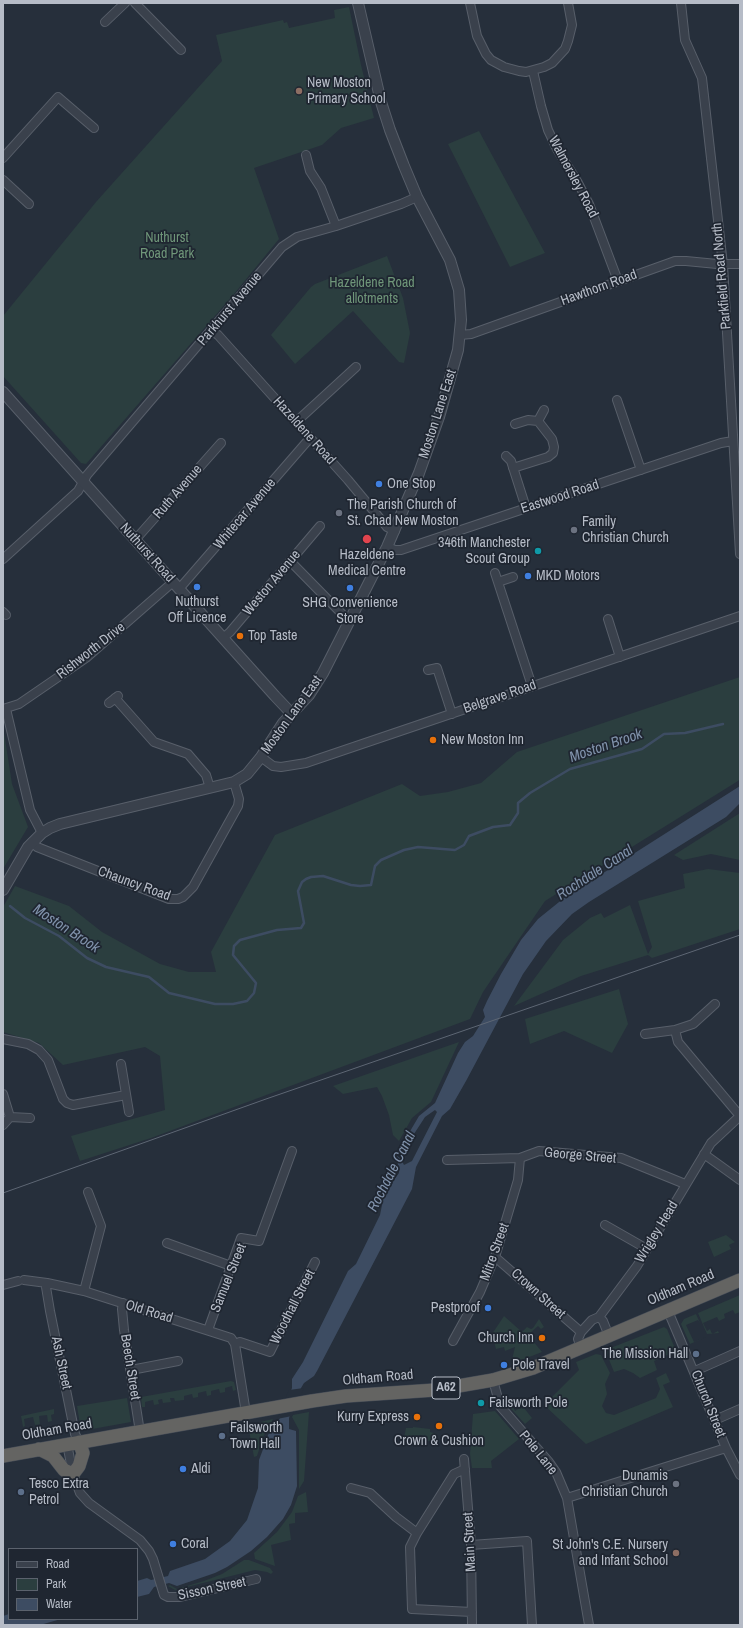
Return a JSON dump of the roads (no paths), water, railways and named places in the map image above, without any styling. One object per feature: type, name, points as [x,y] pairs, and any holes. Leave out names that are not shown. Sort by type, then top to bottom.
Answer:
[{"type":"highway","name":"Oldham Road","points":[[3,1456],[346,1396],[434,1390],[493,1380],[522,1372],[740,1280]]},
{"type":"highway","points":[[39,1449],[53,1456],[64,1470],[73,1474],[79,1466],[83,1453],[73,1443]]},
{"type":"street","points":[[105,22],[125,3]]},
{"type":"street","points":[[135,3],[181,50]]},
{"type":"street","name":"Moston Lane East","points":[[3,890],[32,842],[42,833],[60,824],[234,782],[248,774],[283,723],[316,684],[351,620],[388,547],[419,473],[439,417],[454,365],[460,335],[461,309],[459,290],[455,274],[444,246],[417,197],[404,166],[381,102],[358,3]]},
{"type":"street","points":[[470,3],[479,42],[491,60],[512,70],[533,71],[552,63],[565,49],[572,25],[568,3]]},
{"type":"street","name":"Parkfield Road North","points":[[681,3],[685,40],[702,78],[723,264],[740,554]]},
{"type":"street","name":"Walmersley Road","points":[[533,71],[548,130],[557,149],[578,182],[589,204],[618,281]]},
{"type":"street","points":[[3,158],[58,97],[94,128]]},
{"type":"street","points":[[306,155],[310,171],[321,188],[336,226]]},
{"type":"street","points":[[302,173],[310,171]]},
{"type":"street","points":[[3,180],[29,204]]},
{"type":"street","name":"Parkhurst Avenue","points":[[3,559],[78,491],[87,475],[282,247],[289,241],[297,238],[401,204],[417,197]]},
{"type":"street","name":"Hawthorn Road","points":[[460,335],[471,334],[675,261],[686,260],[723,264],[740,264]]},
{"type":"street","name":"Hazeldene Road","points":[[212,330],[348,480],[387,527],[395,531]]},
{"type":"street","points":[[296,422],[356,367]]},
{"type":"street","name":"Nuthurst Road","points":[[3,392],[274,696],[292,714]]},
{"type":"street","points":[[617,400],[641,470]]},
{"type":"street","points":[[538,421],[544,410]]},
{"type":"street","points":[[513,468],[548,457],[553,453],[554,447],[552,439],[538,421],[528,420],[515,424]]},
{"type":"street","name":"Whitecar Avenue","points":[[176,586],[310,438]]},
{"type":"street","name":"Eastwood Road","points":[[388,547],[395,550],[401,550],[721,443],[733,441]]},
{"type":"street","name":"Ruth Avenue","points":[[135,540],[221,443]]},
{"type":"street","points":[[506,456],[511,461],[526,508]]},
{"type":"street","name":"Weston Avenue","points":[[223,638],[230,632],[320,526]]},
{"type":"street","points":[[290,561],[344,616],[351,620]]},
{"type":"street","points":[[495,573],[532,686]]},
{"type":"street","points":[[498,582],[513,577]]},
{"type":"street","name":"Rishworth Drive","points":[[5,709],[19,704],[86,658],[176,586]]},
{"type":"street","name":"Belgrave Road","points":[[261,757],[273,766],[281,767],[298,765],[740,616]]},
{"type":"street","points":[[608,619],[620,657]]},
{"type":"street","points":[[428,670],[437,668],[452,714]]},
{"type":"street","points":[[114,699],[154,742],[188,754],[206,775],[210,788]]},
{"type":"street","points":[[5,709],[30,810],[42,833]]},
{"type":"street","name":"Chauncy Road","points":[[32,842],[37,847],[169,899],[178,899],[183,897],[193,887],[238,806],[239,799],[234,782]]},
{"type":"street","points":[[645,1034],[675,1030],[693,1024],[714,1004]]},
{"type":"street","points":[[675,1030],[678,1042],[740,1116]]},
{"type":"street","points":[[3,1039],[28,1044],[39,1050],[48,1060],[63,1099],[67,1103],[73,1105],[126,1095]]},
{"type":"street","points":[[121,1064],[129,1112]]},
{"type":"street","points":[[3,1094],[10,1117]]},
{"type":"street","name":"Wrigley Head","points":[[581,1332],[592,1320],[599,1317],[637,1266],[711,1143],[740,1116]]},
{"type":"street","points":[[10,1117],[30,1118]]},
{"type":"street","points":[[3,1125],[10,1117]]},
{"type":"street","name":"George Street","points":[[447,1160],[520,1158],[539,1151],[621,1158],[685,1184]]},
{"type":"street","name":"Samuel Street","points":[[208,1330],[241,1238],[259,1241],[292,1152]]},
{"type":"street","points":[[704,1154],[740,1180]]},
{"type":"street","name":"Mitre Street","points":[[453,1341],[480,1292],[495,1257],[518,1180],[520,1158]]},
{"type":"street","points":[[84,1292],[101,1226],[88,1192]]},
{"type":"street","points":[[605,1224],[648,1249]]},
{"type":"street","points":[[167,1243],[231,1266]]},
{"type":"street","name":"Crown Street","points":[[495,1257],[581,1332]]},
{"type":"street","name":"Woodhall Street","points":[[270,1352],[316,1262]]},
{"type":"street","name":"Old Road","points":[[3,1285],[21,1280],[47,1283],[84,1292],[208,1330],[231,1338],[235,1344],[240,1342],[270,1352]]},
{"type":"street","name":"Ash Street","points":[[47,1283],[46,1287],[50,1311],[75,1434],[73,1443]]},
{"type":"street","name":"Beech Street","points":[[123,1303],[122,1309],[140,1432]]},
{"type":"street","name":"Church Street","points":[[668,1311],[695,1371],[726,1448],[739,1472]]},
{"type":"street","points":[[599,1317],[603,1321],[609,1336]]},
{"type":"street","points":[[581,1332],[578,1339],[581,1348]]},
{"type":"street","points":[[235,1344],[246,1413]]},
{"type":"street","points":[[695,1371],[740,1351]]},
{"type":"street","points":[[131,1370],[178,1362]]},
{"type":"street","name":"Pole Lane","points":[[493,1380],[500,1406],[549,1462],[556,1472],[567,1498],[589,1625]]},
{"type":"street","points":[[715,1420],[740,1410]]},
{"type":"street","points":[[567,1498],[726,1448]]},
{"type":"street","name":"Main Street","points":[[464,1459],[471,1545],[472,1625]]},
{"type":"street","points":[[464,1469],[454,1474],[417,1533],[410,1547],[412,1609],[472,1612]]},
{"type":"street","name":"Sisson Street","points":[[73,1474],[80,1493],[89,1503],[140,1540],[149,1551],[158,1572],[162,1591],[168,1597],[174,1598],[256,1579]]},
{"type":"street","points":[[351,1488],[370,1493],[396,1517],[417,1533]]},
{"type":"street","points":[[471,1545],[527,1541],[532,1625]]},
{"type":"water","points":[[740,786],[740,803],[726,817],[572,914],[546,941],[523,974],[466,1081],[450,1109],[442,1116],[416,1167],[412,1189],[317,1371],[314,1376],[304,1383],[301,1388],[289,1418],[289,1429],[296,1431],[297,1486],[291,1505],[283,1519],[267,1537],[251,1551],[227,1567],[215,1573],[177,1586],[169,1583],[154,1587],[149,1594],[138,1597],[138,1581],[147,1578],[151,1580],[168,1576],[170,1571],[205,1559],[230,1541],[247,1520],[258,1488],[259,1460],[268,1435],[280,1418],[292,1388],[292,1379],[303,1362],[348,1271],[356,1264],[380,1215],[383,1200],[388,1188],[399,1173],[397,1156],[401,1159],[404,1165],[412,1161],[437,1112],[435,1110],[425,1117],[403,1151],[399,1150],[419,1116],[435,1103],[458,1053],[465,1042],[473,1036],[485,1017],[483,1010],[487,1001],[521,940],[538,919],[564,898]]},
{"type":"water","points":[[8,1614],[8,1620],[58,1620],[40,1625],[3,1625],[3,1616]]},
{"type":"waterway","name":"Moston Brook","points":[[10,906],[25,918],[59,936],[87,958],[106,967],[149,977],[169,993],[215,1004],[233,1004],[247,1001],[254,993],[256,983],[233,955],[234,946],[240,940],[277,930],[301,928],[304,923],[298,891],[302,882],[306,879],[323,876],[351,885],[371,885],[375,866],[381,860],[404,850],[418,847],[455,850],[464,845],[469,836],[493,827],[510,825],[518,813],[518,803],[530,793],[570,769],[642,749],[664,734],[685,733],[723,724]]},
{"type":"tram line","points":[[3,1193],[266,1099],[740,935]]},
{"type":"place","name":"New Moston Primary School","points":[[299,91]]},
{"type":"place","name":"One Stop","points":[[379,484]]},
{"type":"place","name":"The Parish Church of St. Chad New Moston","points":[[339,513]]},
{"type":"place","name":"Family Christian Church","points":[[574,530]]},
{"type":"place","name":"Hazeldene Medical Centre","points":[[367,539]]},
{"type":"place","name":"346th Manchester Scout Group","points":[[538,551]]},
{"type":"place","name":"MKD Motors","points":[[528,576]]},
{"type":"place","name":"Nuthurst Off Licence","points":[[197,587]]},
{"type":"place","name":"SHG Convenience Store","points":[[350,588]]},
{"type":"place","name":"Top Taste","points":[[240,636]]},
{"type":"place","name":"New Moston Inn","points":[[433,740]]},
{"type":"place","name":"Pestproof","points":[[488,1308]]},
{"type":"place","name":"Church Inn","points":[[542,1338]]},
{"type":"place","name":"The Mission Hall","points":[[696,1354]]},
{"type":"place","name":"Pole Travel","points":[[504,1365]]},
{"type":"place","name":"Failsworth Pole","points":[[481,1403]]},
{"type":"place","name":"Kurry Express","points":[[417,1417]]},
{"type":"place","name":"Crown & Cushion","points":[[439,1426]]},
{"type":"place","name":"Failsworth Town Hall","points":[[222,1436]]},
{"type":"place","name":"Aldi","points":[[183,1469]]},
{"type":"place","name":"Dunamis Christian Church","points":[[676,1484]]},
{"type":"place","name":"Tesco Extra Petrol","points":[[21,1492]]},
{"type":"place","name":"Coral","points":[[173,1544]]},
{"type":"place","name":"St John's C.E. Nursery and Infant School","points":[[676,1553]]},
{"type":"park label","name":"Nuthurst Road Park","points":[[167,246]]},
{"type":"park label","name":"Hazeldene Road allotments","points":[[372,292]]},
{"type":"water label","name":"Rochdale Canal","points":[[595,873]]},
{"type":"water label","name":"Rochdale Canal","points":[[392,1172]]}]
